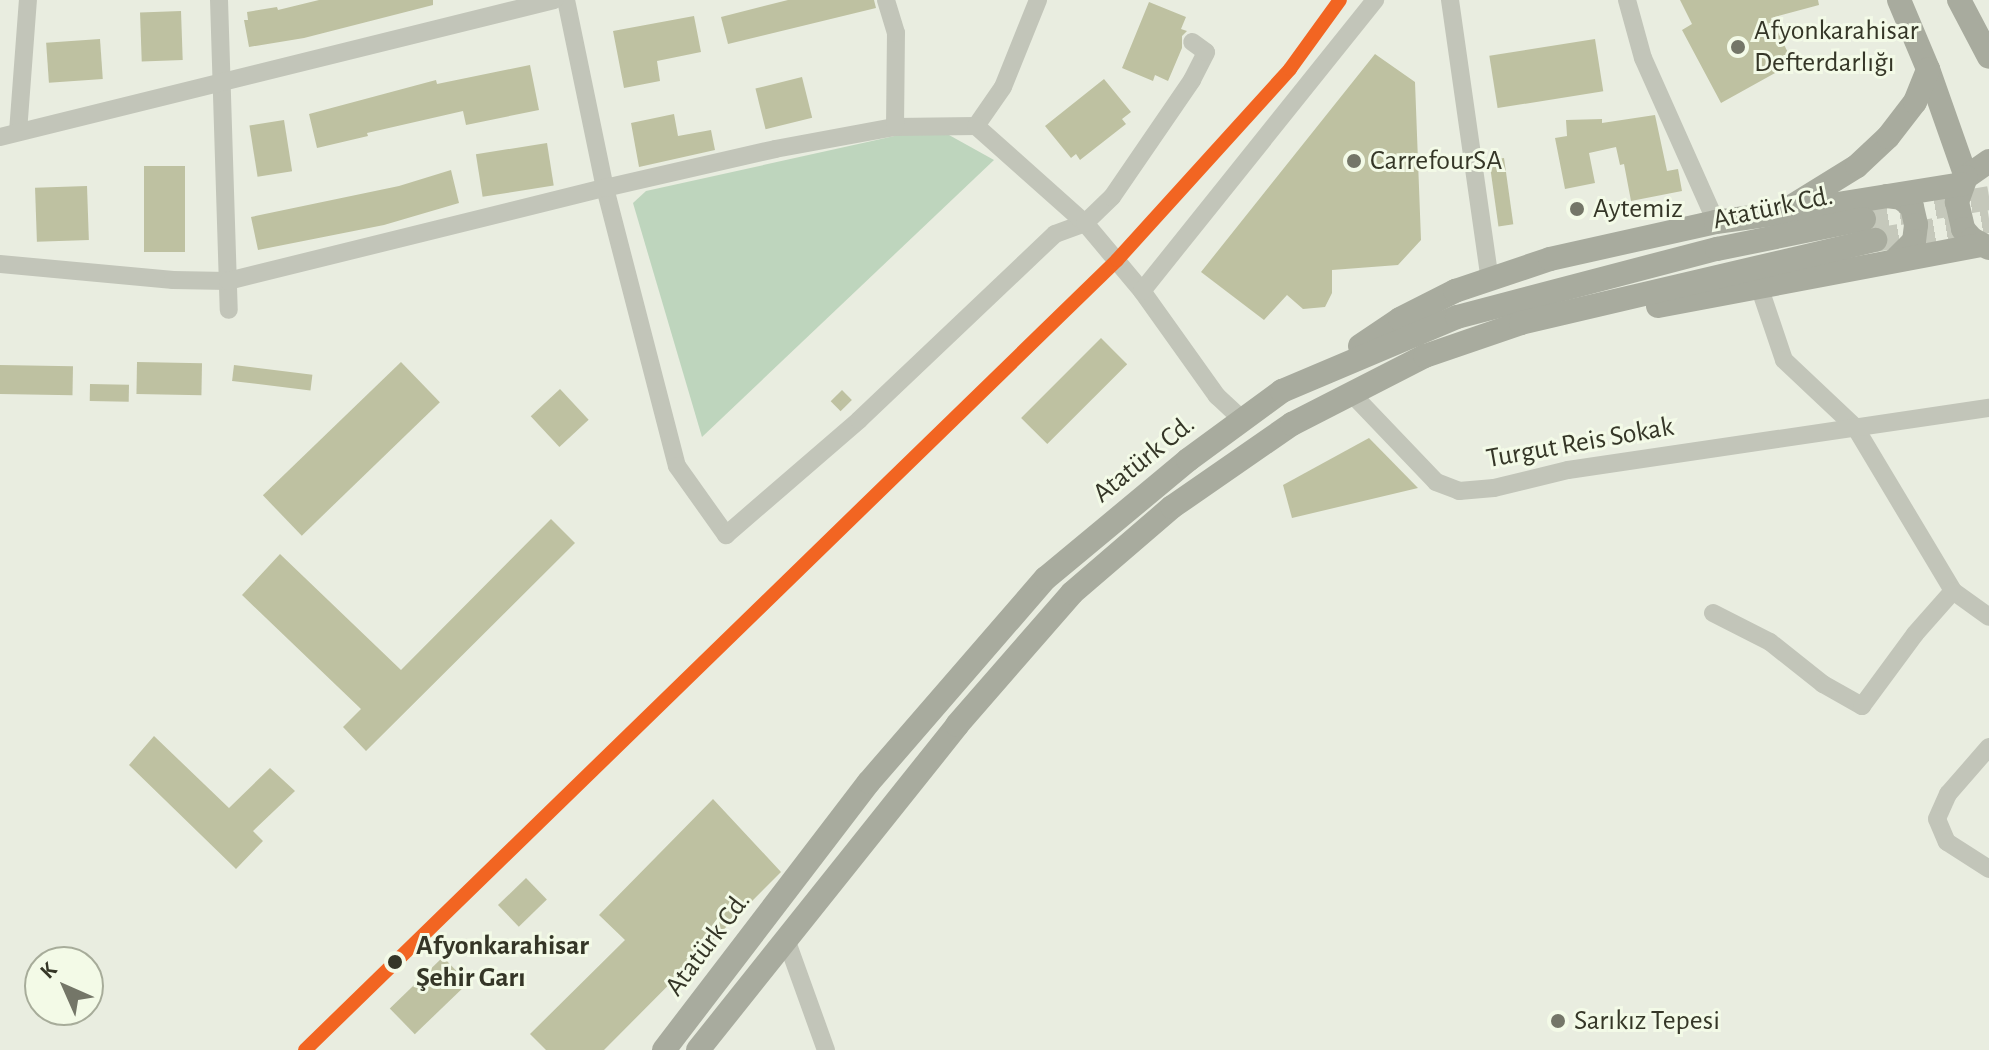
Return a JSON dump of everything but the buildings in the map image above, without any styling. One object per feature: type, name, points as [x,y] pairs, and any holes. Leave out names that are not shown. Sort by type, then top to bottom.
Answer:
[{"type":"main road","points":[[1899,0],[1928,69],[1964,181],[1957,202],[1958,216],[1963,229],[1985,246]]},
{"type":"main road","points":[[1959,0],[1989,57]]},
{"type":"main road","points":[[1781,213],[1857,166],[1888,137],[1915,102],[1928,69]]},
{"type":"main road","points":[[1314,377],[1400,319],[1455,291],[1550,259],[1716,222],[1964,181],[1989,161]]},
{"type":"main road","points":[[1887,196],[1901,198],[1912,207],[1916,225],[1914,241],[1895,260]]},
{"type":"main road","name":"Atatürk Cd.","points":[[664,1050],[869,782],[1046,578],[1188,460],[1282,391],[1457,317],[1717,249],[1869,229],[1521,323],[1425,356],[1292,424],[1172,507],[1072,593],[957,725],[698,1050]]},
{"type":"main road","points":[[1353,395],[1571,320],[1760,289],[1895,260],[1985,246]]},
{"type":"street","points":[[28,0],[9,134],[554,0]]},
{"type":"street","points":[[219,0],[229,310]]},
{"type":"street","points":[[566,0],[605,188],[677,466],[726,535],[859,420],[1055,234],[1085,223],[1112,197],[1192,80],[1206,52],[1192,42]]},
{"type":"street","points":[[886,0],[896,33],[895,127]]},
{"type":"street","points":[[976,126],[1003,87],[1038,0]]},
{"type":"street","points":[[1142,291],[1375,0]]},
{"type":"street","points":[[1450,0],[1490,280]]},
{"type":"street","points":[[1627,0],[1643,58],[1716,222]]},
{"type":"street","points":[[0,264],[173,280],[228,281],[775,149],[895,127],[976,126],[1085,223],[1142,291],[1217,396],[1243,420]]},
{"type":"street","points":[[1760,289],[1784,360],[1855,427],[1953,591],[1989,617]]},
{"type":"street","name":"Turgut Reis Sokak","points":[[1353,395],[1436,482],[1459,491],[1494,488],[1568,470],[1989,408]]},
{"type":"street","points":[[1713,613],[1770,642],[1823,684],[1862,706],[1915,634],[1953,591]]},
{"type":"street","points":[[1989,747],[1948,794],[1937,819],[1947,842],[1989,869]]},
{"type":"street","points":[[786,939],[826,1050]]},
{"type":"green space","points":[[899,135],[949,135],[994,160],[702,437],[633,203],[646,191]]},
{"type":"tunnel","points":[[1864,219],[1989,198]]},
{"type":"tunnel","points":[[1875,240],[1989,221]]},
{"type":"transit line","points":[[305,1050],[1117,260],[1290,69],[1340,0]]},
{"type":"place","name":"Afyonkarahisar Defterdarlığı","points":[[1738,47]]},
{"type":"place","name":"CarrefourSA","points":[[1354,161]]},
{"type":"place","name":"Aytemiz","points":[[1577,209]]},
{"type":"place","name":"Afyonkarahisar Şehir Garı","points":[[395,962]]},
{"type":"place","name":"Sarıkız Tepesi","points":[[1558,1021]]}]
